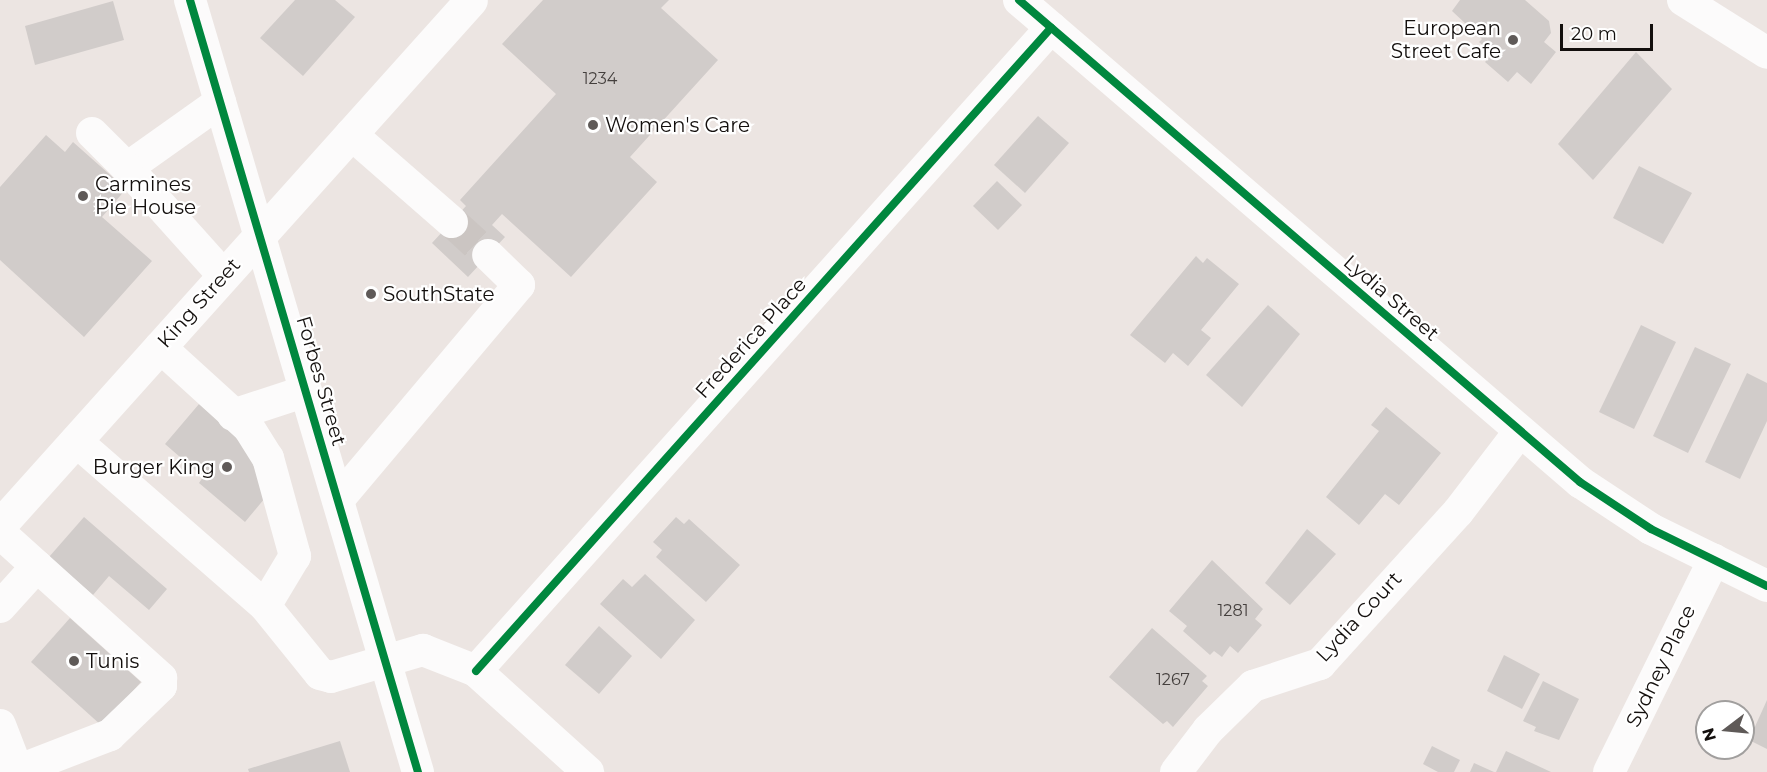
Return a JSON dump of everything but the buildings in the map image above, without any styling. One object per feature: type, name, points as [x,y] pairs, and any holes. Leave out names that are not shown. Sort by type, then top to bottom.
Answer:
[{"type":"main road","name":"King Street","points":[[0,525],[471,0]]},
{"type":"street","name":"Forbes Street","points":[[190,0],[418,772]]},
{"type":"street","name":"Lydia Street","points":[[1019,0],[1580,482],[1642,523],[1767,586]]},
{"type":"street","points":[[1683,0],[1767,53]]},
{"type":"street","name":"Frederica Place","points":[[476,670],[1051,28]]},
{"type":"street","points":[[127,168],[220,102]]},
{"type":"street","points":[[92,133],[127,168],[224,276]]},
{"type":"street","points":[[351,134],[452,222]]},
{"type":"street","points":[[338,500],[519,285],[488,255]]},
{"type":"street","points":[[160,347],[249,428],[268,458],[295,556],[265,606]]},
{"type":"street","points":[[233,415],[306,391]]},
{"type":"street","name":"Lydia Court","points":[[1176,772],[1208,730],[1253,686],[1320,664],[1458,512],[1520,431]]},
{"type":"street","points":[[76,441],[265,606],[320,674],[331,677],[384,660],[423,651],[476,670],[588,772]]},
{"type":"street","points":[[0,533],[158,672],[161,686],[110,735],[16,771],[0,725]]},
{"type":"street","name":"Sydney Place","points":[[1609,772],[1714,560]]},
{"type":"street","points":[[0,607],[37,566]]},
{"type":"tunnel","points":[[452,222],[488,255]]},
{"type":"cycle path","points":[[190,0],[418,772]]},
{"type":"cycle path","points":[[1019,0],[1580,482],[1651,529],[1767,586]]},
{"type":"cycle path","points":[[476,671],[1051,28]]},
{"type":"place","name":"European Street Cafe","points":[[1513,40]]},
{"type":"place","name":"Women's Care","points":[[593,125]]},
{"type":"place","name":"Carmines Pie House","points":[[83,196]]},
{"type":"place","name":"SouthState","points":[[371,294]]},
{"type":"place","name":"Burger King","points":[[227,467]]},
{"type":"place","name":"Tunis","points":[[74,661]]}]
